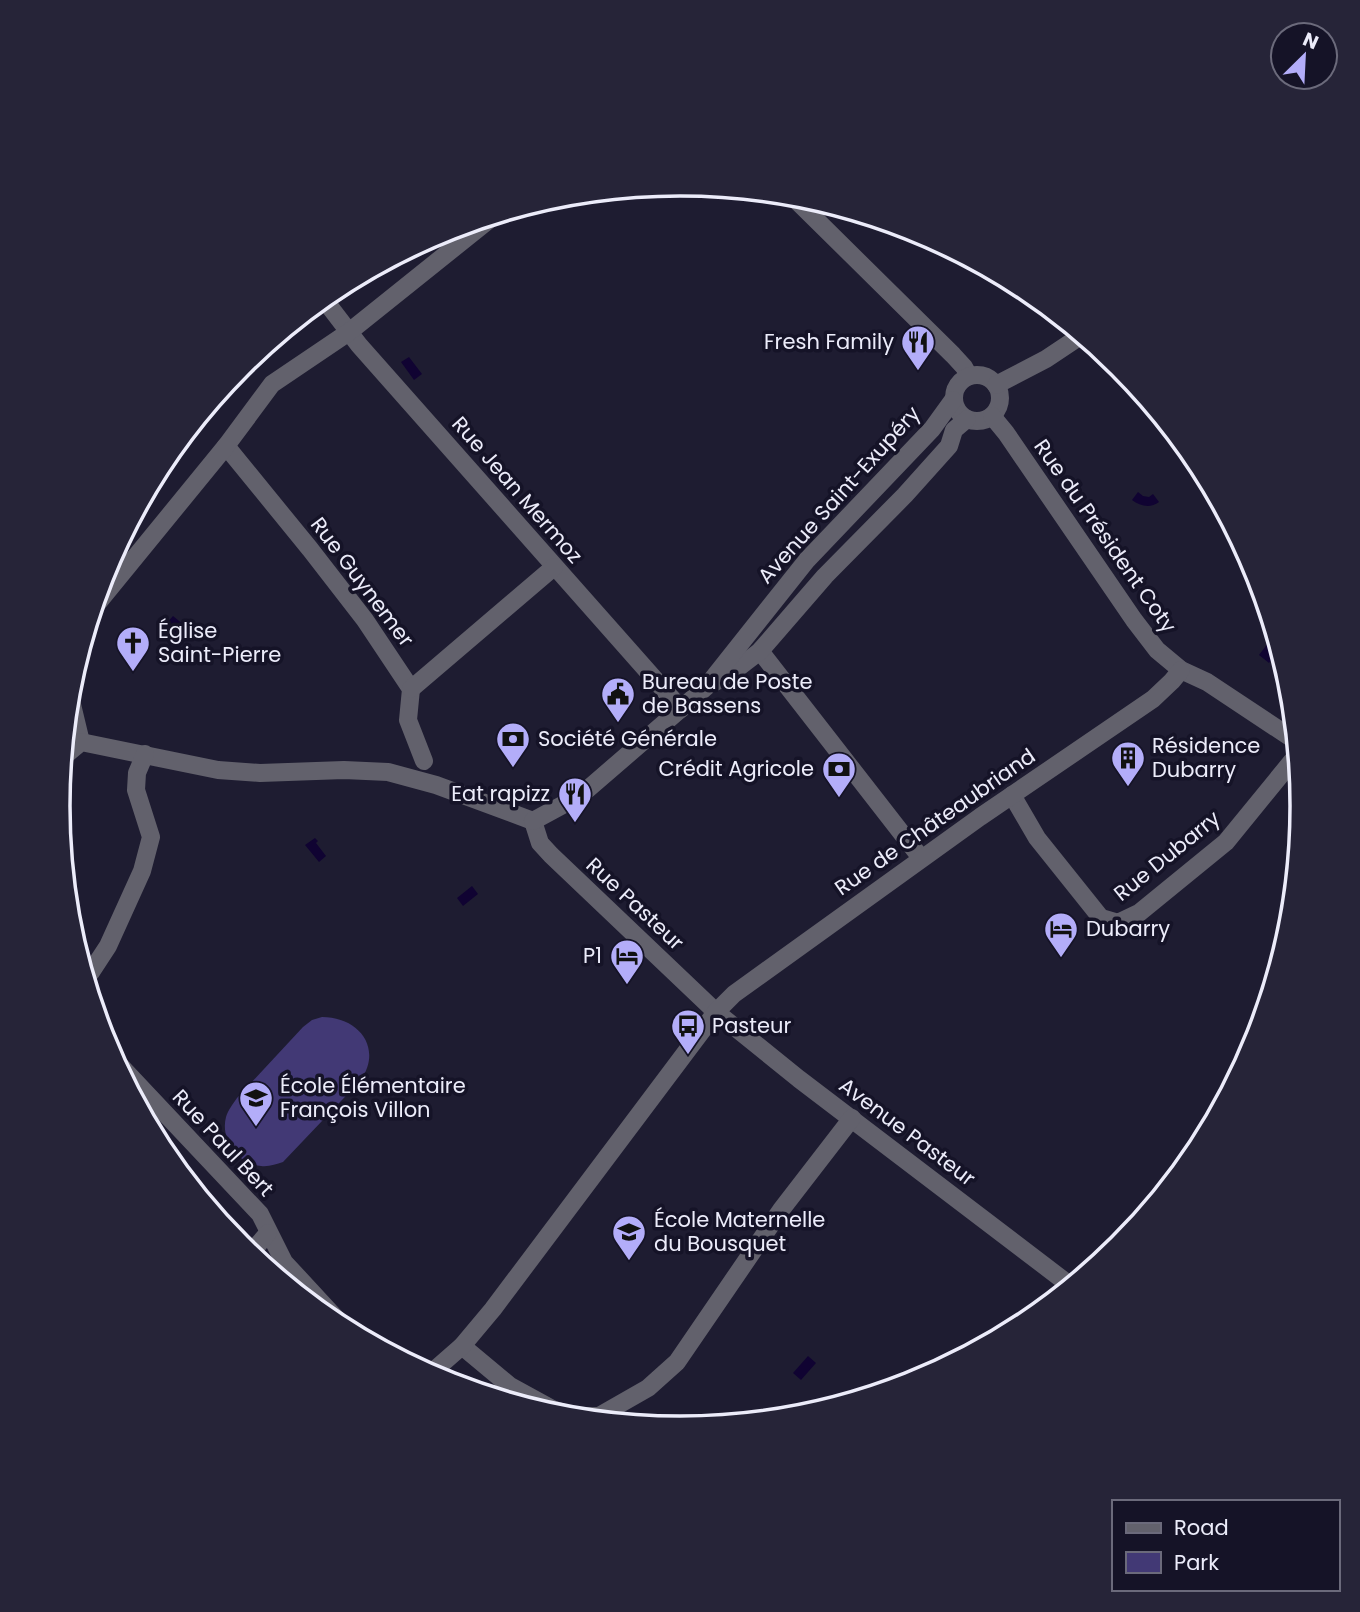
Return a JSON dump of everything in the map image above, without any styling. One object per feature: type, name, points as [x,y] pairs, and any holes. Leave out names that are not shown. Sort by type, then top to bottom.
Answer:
[{"type":"street","points":[[806,210],[953,355],[969,376]]},
{"type":"street","points":[[111,587],[226,446],[272,384],[349,332],[474,232]]},
{"type":"street","name":"Rue Jean Mermoz","points":[[330,307],[681,709]]},
{"type":"street","points":[[996,385],[1046,359],[1074,340]]},
{"type":"street","points":[[969,376],[985,376],[996,385],[1000,400],[992,416],[977,421],[967,419],[958,412],[953,400],[954,392],[964,379],[969,376]]},
{"type":"street","name":"Avenue Saint-Exupéry","points":[[533,821],[581,795],[706,687],[807,560],[932,429],[953,400]]},
{"type":"street","name":"Rue du Président Coty","points":[[992,416],[1157,650],[1181,670],[1207,682],[1286,734]]},
{"type":"street","name":"Avenue Saint-Exupéry","points":[[706,687],[760,651],[825,576],[941,456],[949,446],[954,430],[967,419]]},
{"type":"street","name":"Rue Guynemer","points":[[226,446],[357,609],[411,689]]},
{"type":"street","points":[[424,761],[408,720],[411,689],[555,567]]},
{"type":"street","points":[[760,651],[922,858]]},
{"type":"street","name":"Rue de Châteaubriand","points":[[439,1366],[462,1346],[493,1309],[716,1012],[734,994],[922,858],[1153,699],[1181,670]]},
{"type":"street","points":[[76,721],[81,741]]},
{"type":"street","points":[[81,741],[218,769],[260,773],[344,770],[388,772],[436,785],[533,821]]},
{"type":"street","points":[[73,748],[81,741]]},
{"type":"street","points":[[93,970],[108,946],[142,871],[150,837],[136,790],[137,773],[145,754]]},
{"type":"street","name":"Rue Dubarry","points":[[1012,795],[1037,838],[1101,918],[1118,923],[1139,913],[1226,842],[1289,765]]},
{"type":"street","name":"Rue Pasteur","points":[[533,821],[540,843],[551,855],[716,1012]]},
{"type":"street","name":"Avenue Pasteur","points":[[716,1012],[799,1079],[1063,1280]]},
{"type":"street","name":"Rue Paul Bert","points":[[138,1086],[260,1214],[284,1262],[312,1292]]},
{"type":"street","points":[[607,1412],[648,1388],[677,1363],[781,1210],[852,1118]]},
{"type":"street","points":[[258,1245],[268,1233]]},
{"type":"street","points":[[462,1346],[510,1386],[530,1397]]},
{"type":"green space","points":[[322,1017],[346,1022],[363,1036],[369,1056],[361,1080],[283,1162],[264,1166],[245,1161],[228,1142],[225,1126],[228,1112],[237,1098],[303,1027]]},
{"type":"shaded area","points":[[409,357],[422,374],[414,380],[401,362]]},
{"type":"shaded area","points":[[1138,492],[1149,497],[1153,494],[1159,502],[1149,506],[1138,504],[1132,500]]},
{"type":"shaded area","points":[[173,616],[190,630],[182,639],[165,625]]},
{"type":"shaded area","points":[[1268,644],[1272,659],[1269,663],[1259,655]]},
{"type":"shaded area","points":[[315,838],[326,856],[319,862],[305,845]]},
{"type":"shaded area","points":[[472,886],[478,894],[463,906],[457,898]]},
{"type":"shaded area","points":[[808,1356],[816,1363],[801,1380],[793,1373]]},
{"type":"place","name":"Fresh Family","points":[[918,372]]},
{"type":"place","name":"Église Saint-Pierre","points":[[133,673]]},
{"type":"place","name":"Bureau de Poste de Bassens","points":[[618,724]]},
{"type":"place","name":"Société Générale","points":[[513,769]]},
{"type":"place","name":"Résidence Dubarry","points":[[1128,788]]},
{"type":"place","name":"Crédit Agricole","points":[[839,799]]},
{"type":"place","name":"Eat rapizz","points":[[575,824]]},
{"type":"place","name":"Dubarry","points":[[1061,959]]},
{"type":"place","name":"P1","points":[[627,986]]},
{"type":"place","name":"Pasteur","points":[[688,1056]]},
{"type":"place","name":"École Élémentaire François Villon","points":[[256,1128]]},
{"type":"place","name":"École Maternelle du Bousquet","points":[[629,1262]]}]
